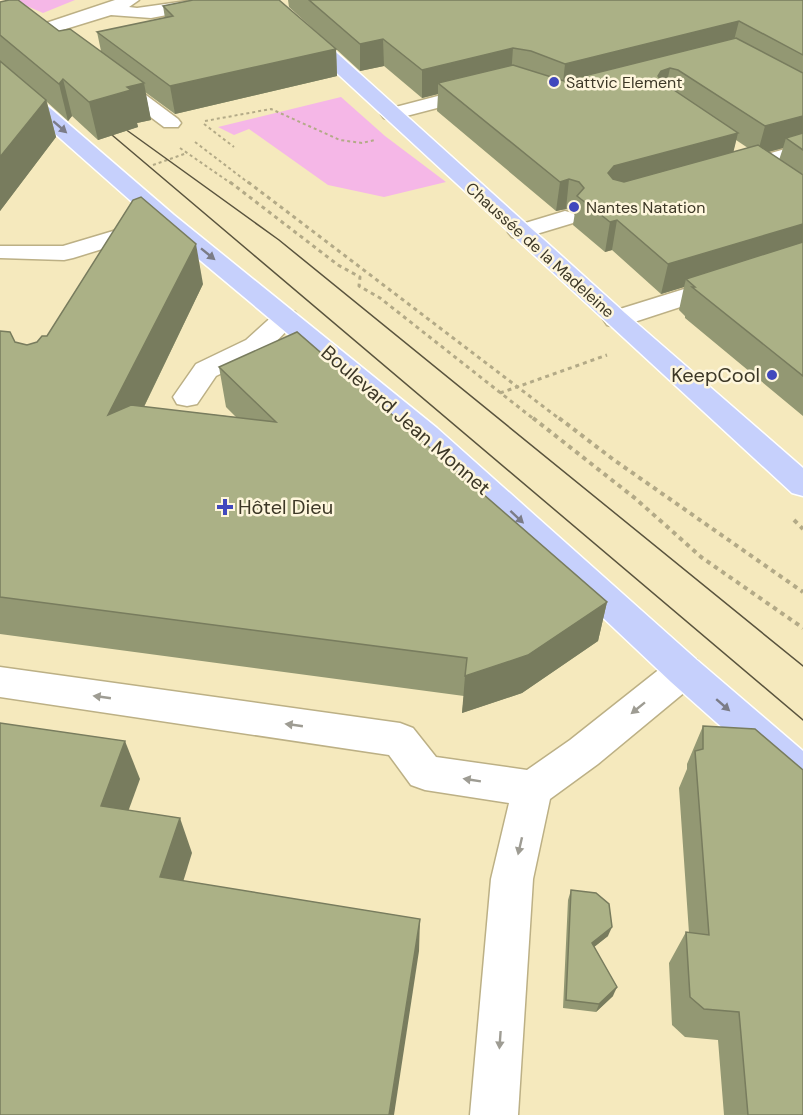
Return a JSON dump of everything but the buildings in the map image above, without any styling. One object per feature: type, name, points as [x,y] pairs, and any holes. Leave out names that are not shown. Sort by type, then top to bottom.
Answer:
[{"type":"main road","name":"Chaussée de la Madeleine","points":[[261,0],[276,6],[520,232],[803,485]]},
{"type":"main road","name":"Boulevard Jean Monnet","points":[[0,75],[166,220],[427,435],[684,671],[803,775]]},
{"type":"street","points":[[69,46],[40,23],[110,9],[131,0]]},
{"type":"street","points":[[110,9],[130,15],[149,14],[219,0]]},
{"type":"street","points":[[95,66],[171,123]]},
{"type":"street","points":[[392,114],[502,86]]},
{"type":"street","points":[[732,149],[778,182]]},
{"type":"street","points":[[710,177],[803,151]]},
{"type":"street","points":[[520,232],[565,218]]},
{"type":"street","points":[[1,252],[64,253],[166,220]]},
{"type":"street","points":[[110,263],[130,233]]},
{"type":"street","points":[[616,319],[803,259]]},
{"type":"street","points":[[187,397],[206,370],[256,346],[286,318]]},
{"type":"street","points":[[494,1115],[512,879],[532,789],[585,752],[684,671]]},
{"type":"street","points":[[0,682],[400,740],[425,773],[532,789]]},
{"type":"path","points":[[234,147],[201,122],[271,109],[298,123],[346,141],[362,143],[378,139]]},
{"type":"path","points":[[171,123],[615,460],[803,592]]},
{"type":"path","points":[[149,166],[187,153]]},
{"type":"path","points":[[191,156],[214,170],[339,265],[360,277],[360,286],[380,298],[636,499],[701,556],[803,628]]},
{"type":"path","points":[[500,393],[614,353]]},
{"type":"shaded area","points":[[13,0],[75,0],[43,13]]},
{"type":"shaded area","points":[[341,97],[385,136],[446,182],[384,197],[328,185],[249,129],[234,135],[218,127]]},
{"type":"tram line","points":[[114,121],[279,240],[803,666]]},
{"type":"tram line","points":[[99,124],[803,720]]},
{"type":"place","name":"Sattvic Element","points":[[554,82]]},
{"type":"place","name":"Nantes Natation","points":[[574,207]]},
{"type":"place","name":"KeepCool","points":[[772,375]]},
{"type":"place","name":"Hôtel Dieu","points":[[225,507]]}]
